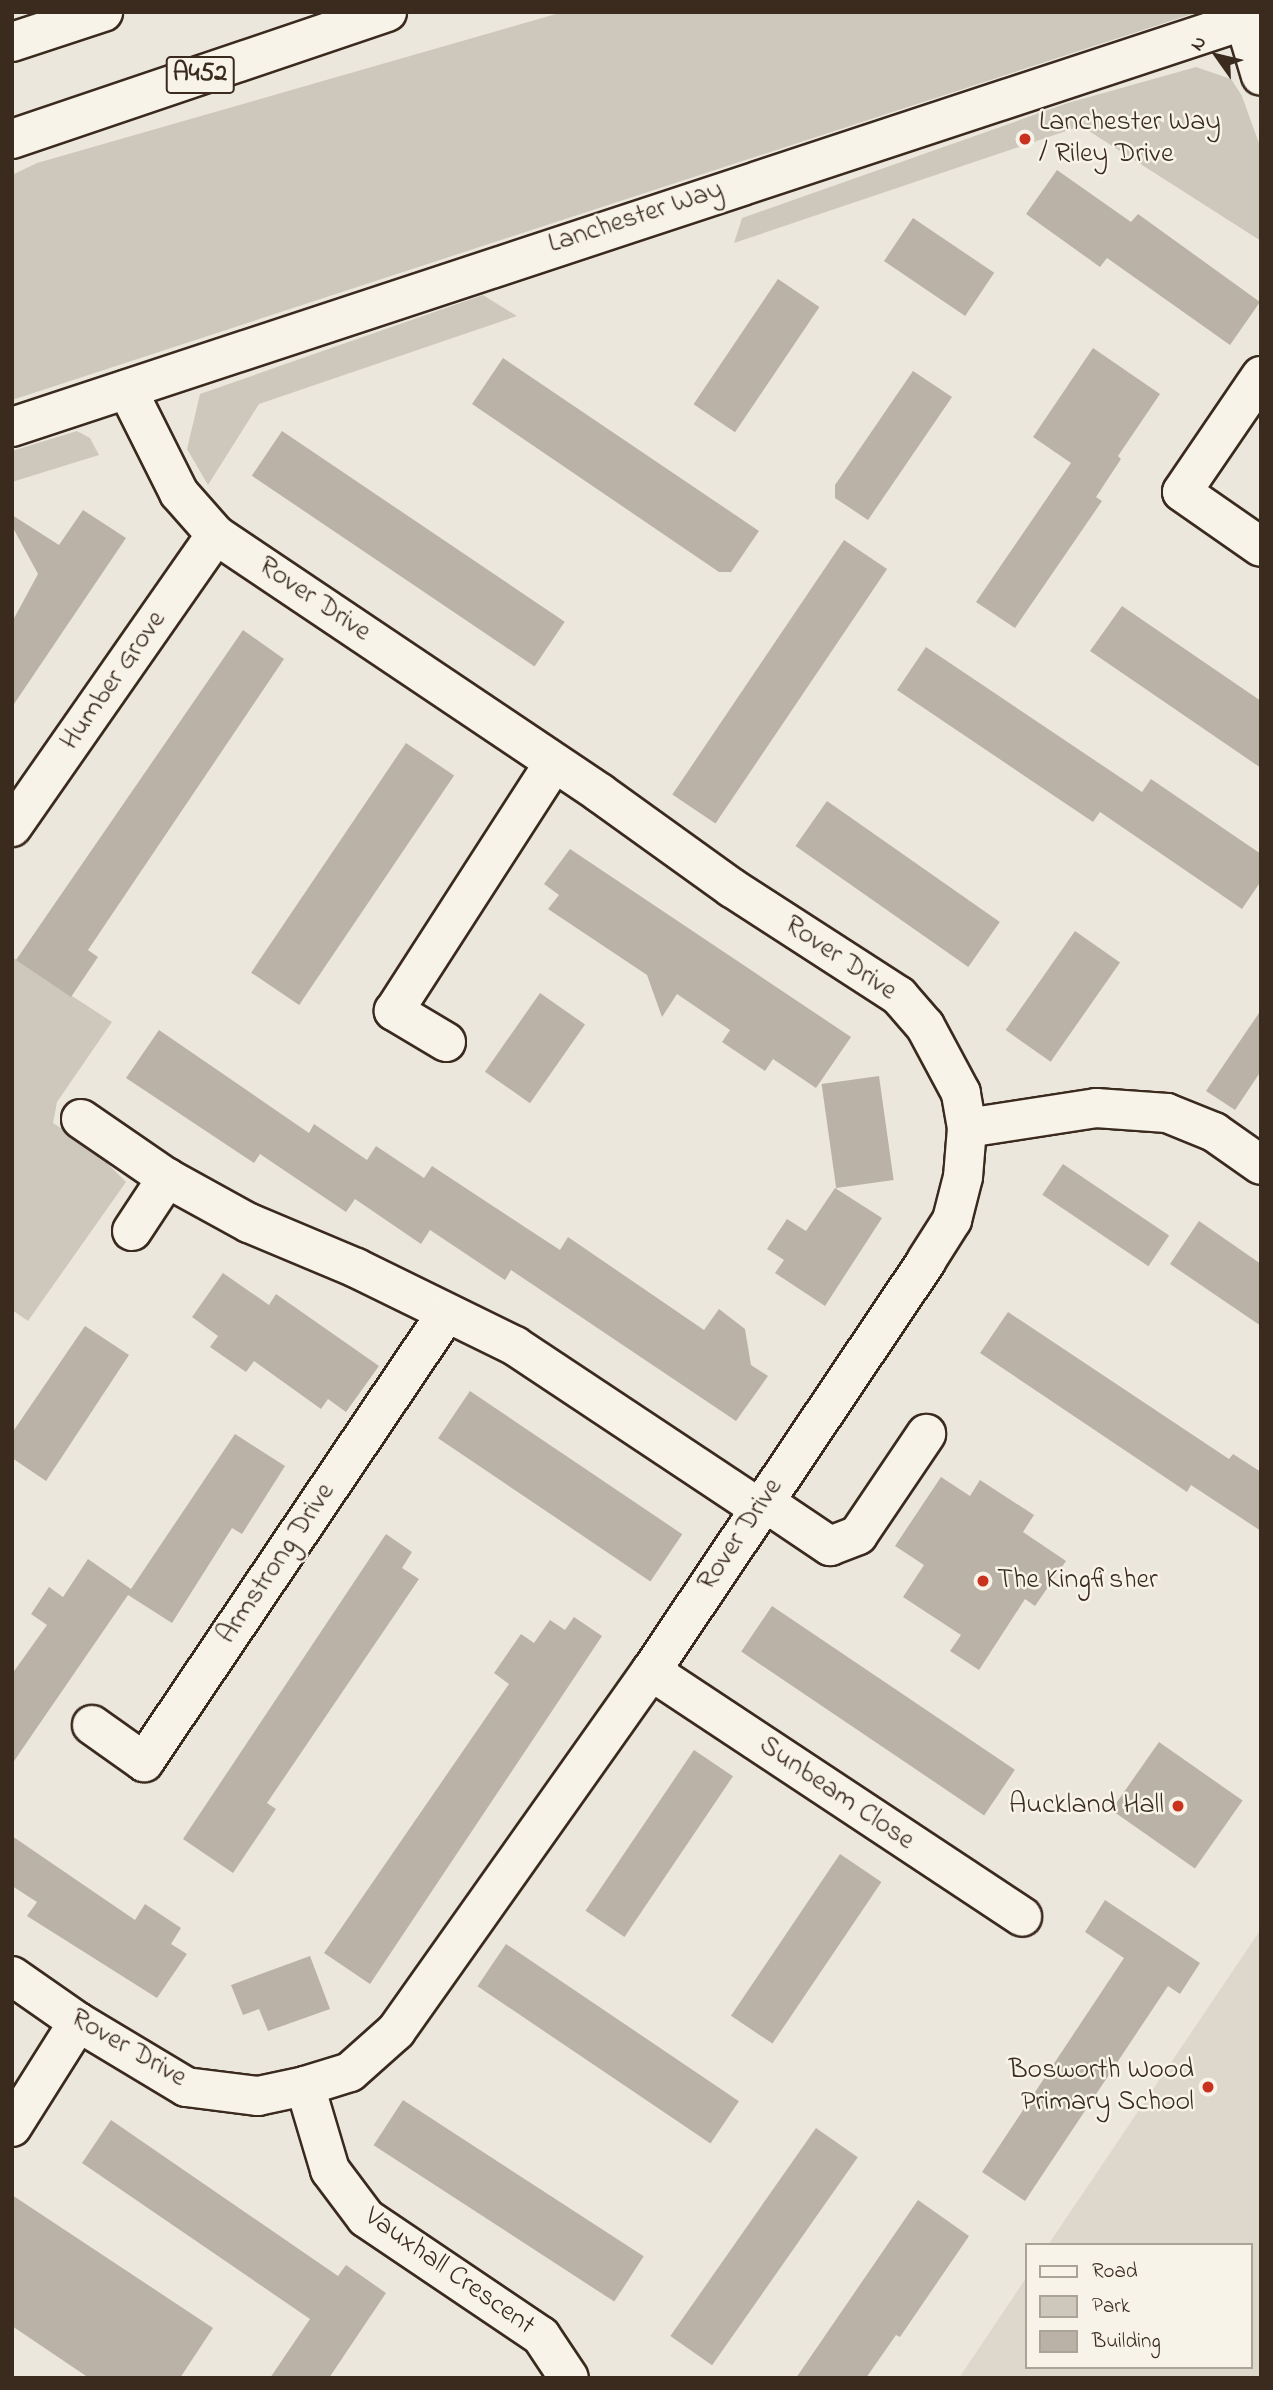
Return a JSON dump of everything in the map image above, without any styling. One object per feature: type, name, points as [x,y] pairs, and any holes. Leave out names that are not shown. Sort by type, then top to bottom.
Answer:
[{"type":"main road","points":[[12,42],[103,12]]},
{"type":"main road","name":"A452","points":[[12,139],[387,12]]},
{"type":"main road","points":[[1252,17],[1261,76]]},
{"type":"main road","name":"Lanchester Way","points":[[12,427],[1252,17]]},
{"type":"main road","points":[[1261,376],[1182,492],[1261,547]]},
{"type":"main road","name":"Rover Drive","points":[[12,1976],[78,2022],[186,2087],[258,2096],[305,2086],[350,2072],[396,2031],[651,1671],[952,1220],[963,1177],[967,1128],[961,1093],[925,1026],[899,996],[732,888],[554,763],[216,535],[178,492],[127,389]]},
{"type":"main road","name":"Humber Grove","points":[[12,827],[216,535]]},
{"type":"main road","points":[[446,1042],[394,1011],[554,763]]},
{"type":"main road","points":[[967,1128],[1096,1108],[1167,1113],[1214,1132],[1261,1165]]},
{"type":"main road","points":[[81,1119],[167,1178],[248,1223],[356,1268],[515,1346],[830,1546],[858,1535],[926,1434]]},
{"type":"main road","points":[[131,1231],[167,1178]]},
{"type":"main road","name":"Armstrong Drive","points":[[92,1725],[144,1762],[446,1314]]},
{"type":"main road","name":"Sunbeam Close","points":[[651,1671],[1021,1917]]},
{"type":"main road","points":[[12,2127],[78,2022]]},
{"type":"main road","name":"Vauxhall Crescent","points":[[305,2086],[330,2170],[366,2218],[541,2336],[569,2378]]},
{"type":"shaded area","name":"Bosworth Wood Primary School","points":[[1261,1929],[1261,2378],[959,2378],[1024,2281],[1024,2369],[1252,2369],[1252,2243],[1049,2243]]},
{"type":"green space","points":[[563,12],[1198,12],[12,400],[12,175],[37,163]]},
{"type":"green space","points":[[1196,67],[1231,79],[1242,96],[1261,149],[1261,241],[1081,126],[734,243],[742,218],[1068,103]]},
{"type":"green space","points":[[483,295],[517,316],[259,404],[208,485],[187,449],[200,394]]},
{"type":"green space","points":[[77,431],[90,438],[99,455],[12,482],[12,451]]},
{"type":"green space","points":[[12,957],[112,1022],[57,1102],[53,1123],[91,1147],[126,1182],[28,1321],[12,1310]]},
{"type":"building","points":[[1057,170],[1131,222],[1138,214],[1260,302],[1230,345],[1107,258],[1100,267],[1026,214]]},
{"type":"building","points":[[913,218],[994,273],[965,316],[884,261]]},
{"type":"building","points":[[778,279],[819,307],[735,432],[694,404]]},
{"type":"building","points":[[1093,348],[1160,394],[1118,456],[1121,459],[1096,497],[1102,501],[1015,628],[976,602],[1071,463],[1033,437]]},
{"type":"building","points":[[503,358],[759,531],[731,572],[719,572],[472,404]]},
{"type":"building","points":[[913,371],[952,397],[868,520],[835,498],[835,485]]},
{"type":"building","points":[[282,431],[565,622],[535,666],[252,476]]},
{"type":"building","points":[[83,510],[126,538],[12,707],[12,622],[38,574],[12,526],[12,515],[59,545]]},
{"type":"building","points":[[844,540],[887,569],[715,824],[672,795]]},
{"type":"building","points":[[1122,606],[1261,701],[1261,768],[1090,651]]},
{"type":"building","points":[[243,630],[284,659],[88,950],[98,957],[71,997],[16,960]]},
{"type":"building","points":[[926,647],[1142,792],[1151,779],[1261,854],[1261,881],[1242,909],[1100,812],[1093,822],[897,690]]},
{"type":"building","points":[[406,743],[454,775],[299,1005],[251,973]]},
{"type":"building","points":[[827,801],[1000,922],[968,967],[795,846]]},
{"type":"building","points":[[570,849],[851,1037],[816,1088],[773,1059],[765,1071],[722,1042],[730,1030],[677,994],[662,1017],[647,975],[548,909],[559,895],[544,884]]},
{"type":"building","points":[[1075,931],[1120,963],[1051,1062],[1006,1030]]},
{"type":"building","points":[[540,993],[585,1025],[530,1103],[485,1072]]},
{"type":"building","points":[[1261,1010],[1261,1071],[1235,1110],[1206,1091]]},
{"type":"building","points":[[159,1030],[309,1133],[314,1124],[367,1160],[376,1146],[424,1178],[432,1166],[560,1250],[568,1237],[704,1330],[719,1309],[745,1329],[751,1365],[768,1376],[736,1421],[511,1270],[505,1280],[430,1230],[421,1244],[355,1199],[346,1212],[260,1154],[254,1163],[126,1078]]},
{"type":"building","points":[[879,1076],[894,1180],[836,1188],[822,1084]]},
{"type":"building","points":[[1063,1164],[1169,1236],[1148,1266],[1042,1195]]},
{"type":"building","points":[[835,1188],[882,1218],[825,1306],[775,1273],[784,1260],[767,1249],[787,1219],[806,1231]]},
{"type":"building","points":[[1199,1221],[1261,1264],[1261,1326],[1170,1264]]},
{"type":"building","points":[[223,1273],[269,1305],[276,1294],[379,1366],[346,1412],[328,1399],[321,1409],[254,1361],[246,1372],[210,1347],[218,1336],[192,1317]]},
{"type":"building","points":[[1008,1312],[1229,1459],[1233,1454],[1261,1472],[1261,1531],[1191,1485],[1187,1492],[980,1353]]},
{"type":"building","points":[[85,1326],[129,1355],[46,1481],[12,1458],[12,1433]]},
{"type":"building","points":[[470,1391],[682,1534],[650,1581],[438,1438]]},
{"type":"building","points":[[235,1434],[285,1466],[242,1534],[232,1528],[172,1623],[128,1595],[12,1764],[12,1674],[47,1625],[31,1614],[49,1587],[63,1597],[88,1559],[131,1589]]},
{"type":"building","name":"The Kingfisher","points":[[941,1477],[970,1496],[980,1480],[1034,1515],[1023,1532],[1066,1561],[1035,1606],[1025,1599],[979,1670],[950,1651],[961,1635],[903,1597],[924,1565],[895,1546]]},
{"type":"building","points":[[386,1534],[412,1552],[402,1568],[419,1579],[267,1803],[276,1809],[233,1873],[183,1839]]},
{"type":"building","points":[[772,1606],[1015,1770],[984,1815],[741,1652]]},
{"type":"building","points":[[574,1617],[602,1636],[370,1984],[324,1953],[509,1684],[494,1673],[521,1634],[534,1643],[550,1620],[565,1630]]},
{"type":"building","name":"Auckland Hall","points":[[1159,1742],[1243,1801],[1195,1868],[1111,1810]]},
{"type":"building","points":[[694,1750],[733,1776],[624,1937],[586,1911]]},
{"type":"building","points":[[12,1836],[135,1920],[145,1904],[181,1928],[171,1944],[187,1954],[157,1998],[27,1916],[37,1902],[12,1886]]},
{"type":"building","points":[[840,1854],[881,1882],[772,2044],[731,2016]]},
{"type":"building","points":[[1105,1900],[1200,1963],[1180,1994],[1168,1986],[1025,2201],[982,2172],[1124,1958],[1085,1932]]},
{"type":"building","points":[[506,1944],[739,2101],[710,2143],[477,1986]]},
{"type":"building","points":[[310,1956],[330,2009],[268,2031],[259,2009],[243,2015],[231,1985]]},
{"type":"building","points":[[403,2100],[644,2256],[614,2302],[374,2145]]},
{"type":"building","points":[[111,2120],[338,2276],[346,2265],[386,2293],[329,2378],[270,2378],[310,2319],[82,2163]]},
{"type":"building","points":[[816,2128],[858,2157],[712,2365],[670,2336]]},
{"type":"building","points":[[12,2195],[213,2328],[180,2378],[89,2378],[12,2326]]},
{"type":"building","points":[[918,2200],[969,2236],[900,2337],[896,2335],[866,2378],[796,2378]]},
{"type":"place","name":"Lanchester Way / Riley Drive","points":[[1025,139]]},
{"type":"place","name":"The Kingfisher","points":[[983,1581]]},
{"type":"place","name":"Auckland Hall","points":[[1178,1806]]},
{"type":"place","name":"Bosworth Wood Primary School","points":[[1208,2087]]}]
